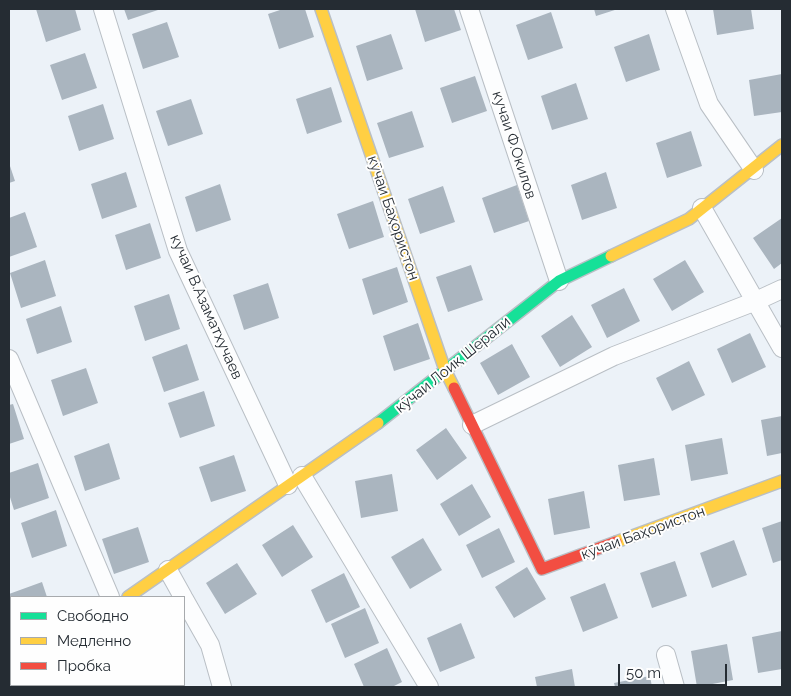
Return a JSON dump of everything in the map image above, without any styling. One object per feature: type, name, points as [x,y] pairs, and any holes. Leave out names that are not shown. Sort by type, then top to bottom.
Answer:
[{"type":"street","name":"кучаи В.Азаматхучаев","points":[[103,9],[178,251],[295,481],[429,687]]},
{"type":"street","name":"кӯчаи Баҳористон","points":[[321,9],[445,370],[542,570],[782,481]]},
{"type":"street","name":"кучаи Ф.Окилов","points":[[469,9],[559,281]]},
{"type":"street","points":[[675,9],[709,104],[754,170]]},
{"type":"street","name":"кӯчаи Лоиқ Шерали","points":[[129,596],[396,411],[445,370],[559,281],[689,219],[754,170],[782,145]]},
{"type":"street","points":[[702,208],[782,348]]},
{"type":"street","points":[[472,424],[614,356],[756,301],[782,288]]},
{"type":"street","points":[[9,359],[110,596]]},
{"type":"street","points":[[168,570],[182,596]]},
{"type":"street","points":[[185,601],[210,645],[222,687]]},
{"type":"street","points":[[666,655],[675,687]]},
{"type":"building","points":[[36,9],[75,9],[81,30],[46,42]]},
{"type":"building","points":[[124,9],[161,9],[128,20]]},
{"type":"building","points":[[283,9],[305,9],[314,37],[279,49],[268,14]]},
{"type":"building","points":[[415,9],[454,9],[461,30],[425,42]]},
{"type":"building","points":[[594,9],[618,9],[596,16]]},
{"type":"building","points":[[713,9],[751,9],[754,29],[717,35]]},
{"type":"building","points":[[551,12],[563,48],[528,60],[516,25]]},
{"type":"building","points":[[167,22],[179,57],[143,69],[132,34]]},
{"type":"building","points":[[391,34],[403,69],[367,81],[356,46]]},
{"type":"building","points":[[649,34],[660,70],[626,82],[614,47]]},
{"type":"building","points":[[85,53],[97,88],[62,100],[50,65]]},
{"type":"building","points":[[782,74],[782,112],[754,116],[749,80]]},
{"type":"building","points":[[475,76],[487,111],[452,123],[440,88]]},
{"type":"building","points":[[576,83],[588,119],[552,130],[541,96]]},
{"type":"building","points":[[331,87],[342,122],[307,134],[296,99]]},
{"type":"building","points":[[191,99],[203,134],[168,146],[156,111]]},
{"type":"building","points":[[103,104],[114,139],[79,151],[68,116]]},
{"type":"building","points":[[412,111],[424,147],[389,158],[377,123]]},
{"type":"building","points":[[691,131],[702,166],[667,178],[656,143]]},
{"type":"building","points":[[9,163],[15,181],[9,183]]},
{"type":"building","points":[[126,172],[137,207],[102,219],[91,184]]},
{"type":"building","points":[[606,172],[617,208],[582,220],[571,185]]},
{"type":"building","points":[[220,184],[231,220],[196,232],[185,197]]},
{"type":"building","points":[[517,185],[529,221],[494,233],[482,198]]},
{"type":"building","points":[[443,186],[455,222],[420,234],[408,199]]},
{"type":"building","points":[[373,201],[384,237],[349,249],[337,214]]},
{"type":"building","points":[[25,212],[37,247],[9,257],[9,218]]},
{"type":"building","points":[[782,218],[782,263],[774,269],[753,238]]},
{"type":"building","points":[[150,223],[161,258],[126,270],[115,235]]},
{"type":"building","points":[[45,260],[56,296],[21,308],[10,273]]},
{"type":"building","points":[[685,260],[704,292],[672,311],[653,279]]},
{"type":"building","points":[[471,265],[483,300],[448,312],[436,277]]},
{"type":"building","points":[[397,267],[408,302],[373,315],[362,279]]},
{"type":"building","points":[[268,283],[279,318],[244,330],[233,295]]},
{"type":"building","points":[[624,288],[640,321],[607,338],[591,305]]},
{"type":"building","points":[[169,294],[180,329],[145,341],[134,306]]},
{"type":"building","points":[[61,306],[72,342],[37,354],[26,319]]},
{"type":"building","points":[[572,315],[592,347],[560,367],[541,336]]},
{"type":"building","points":[[418,323],[430,359],[394,371],[383,336]]},
{"type":"building","points":[[750,333],[766,367],[732,383],[717,349]]},
{"type":"building","points":[[187,344],[199,380],[164,392],[152,357]]},
{"type":"building","points":[[512,344],[530,377],[498,395],[480,363]]},
{"type":"building","points":[[689,361],[705,395],[672,411],[656,378]]},
{"type":"building","points":[[86,368],[98,403],[63,416],[51,380]]},
{"type":"building","points":[[204,391],[215,426],[180,438],[168,403]]},
{"type":"building","points":[[13,404],[24,439],[9,444],[9,405]]},
{"type":"building","points":[[782,416],[782,453],[767,456],[761,420]]},
{"type":"building","points":[[446,428],[467,458],[437,480],[416,450]]},
{"type":"building","points":[[722,438],[728,474],[691,481],[685,445]]},
{"type":"building","points":[[109,443],[120,479],[85,491],[74,456]]},
{"type":"building","points":[[234,455],[246,491],[211,502],[199,467]]},
{"type":"building","points":[[654,458],[660,495],[624,501],[618,465]]},
{"type":"building","points":[[38,463],[49,498],[14,510],[9,494],[9,473]]},
{"type":"building","points":[[392,474],[398,511],[361,518],[355,481]]},
{"type":"building","points":[[472,484],[491,517],[459,536],[440,504]]},
{"type":"building","points":[[584,491],[590,528],[554,535],[548,499]]},
{"type":"building","points":[[56,510],[67,546],[32,558],[21,523]]},
{"type":"building","points":[[782,521],[782,560],[773,563],[762,528]]},
{"type":"building","points":[[293,525],[313,557],[282,577],[262,545]]},
{"type":"building","points":[[138,527],[149,562],[114,574],[102,539]]},
{"type":"building","points":[[499,528],[515,562],[482,578],[466,545]]},
{"type":"building","points":[[423,538],[442,570],[410,589],[391,557]]},
{"type":"building","points":[[734,540],[747,575],[712,588],[700,553]]},
{"type":"building","points":[[675,561],[687,596],[652,608],[640,573]]},
{"type":"building","points":[[237,563],[257,594],[225,614],[206,583]]},
{"type":"building","points":[[527,567],[546,599],[514,618],[495,587]]},
{"type":"building","points":[[344,573],[360,607],[326,623],[311,590]]},
{"type":"building","points":[[42,582],[47,596],[10,596],[10,600],[9,594]]},
{"type":"building","points":[[605,583],[618,618],[583,632],[570,597]]},
{"type":"building","points":[[365,608],[379,643],[345,658],[331,624]]},
{"type":"building","points":[[461,623],[475,658],[440,672],[427,638]]},
{"type":"building","points":[[782,631],[782,669],[758,673],[752,637]]},
{"type":"building","points":[[727,644],[733,680],[697,687],[691,651]]},
{"type":"building","points":[[387,648],[402,682],[392,687],[364,687],[354,664]]},
{"type":"building","points":[[572,669],[575,687],[537,687],[535,677]]},
{"type":"building","points":[[650,676],[652,687],[615,687],[614,683]]},
{"type":"traffic: fast","points":[[378,423],[559,281],[611,256]]},
{"type":"traffic: slow","points":[[321,9],[445,370],[454,388]]},
{"type":"traffic: slow","points":[[611,256],[689,219],[782,145]]},
{"type":"traffic: slow","points":[[129,596],[378,423]]},
{"type":"traffic: slow","points":[[616,542],[782,481]]},
{"type":"traffic: jam","points":[[454,388],[542,569],[616,542]]}]
